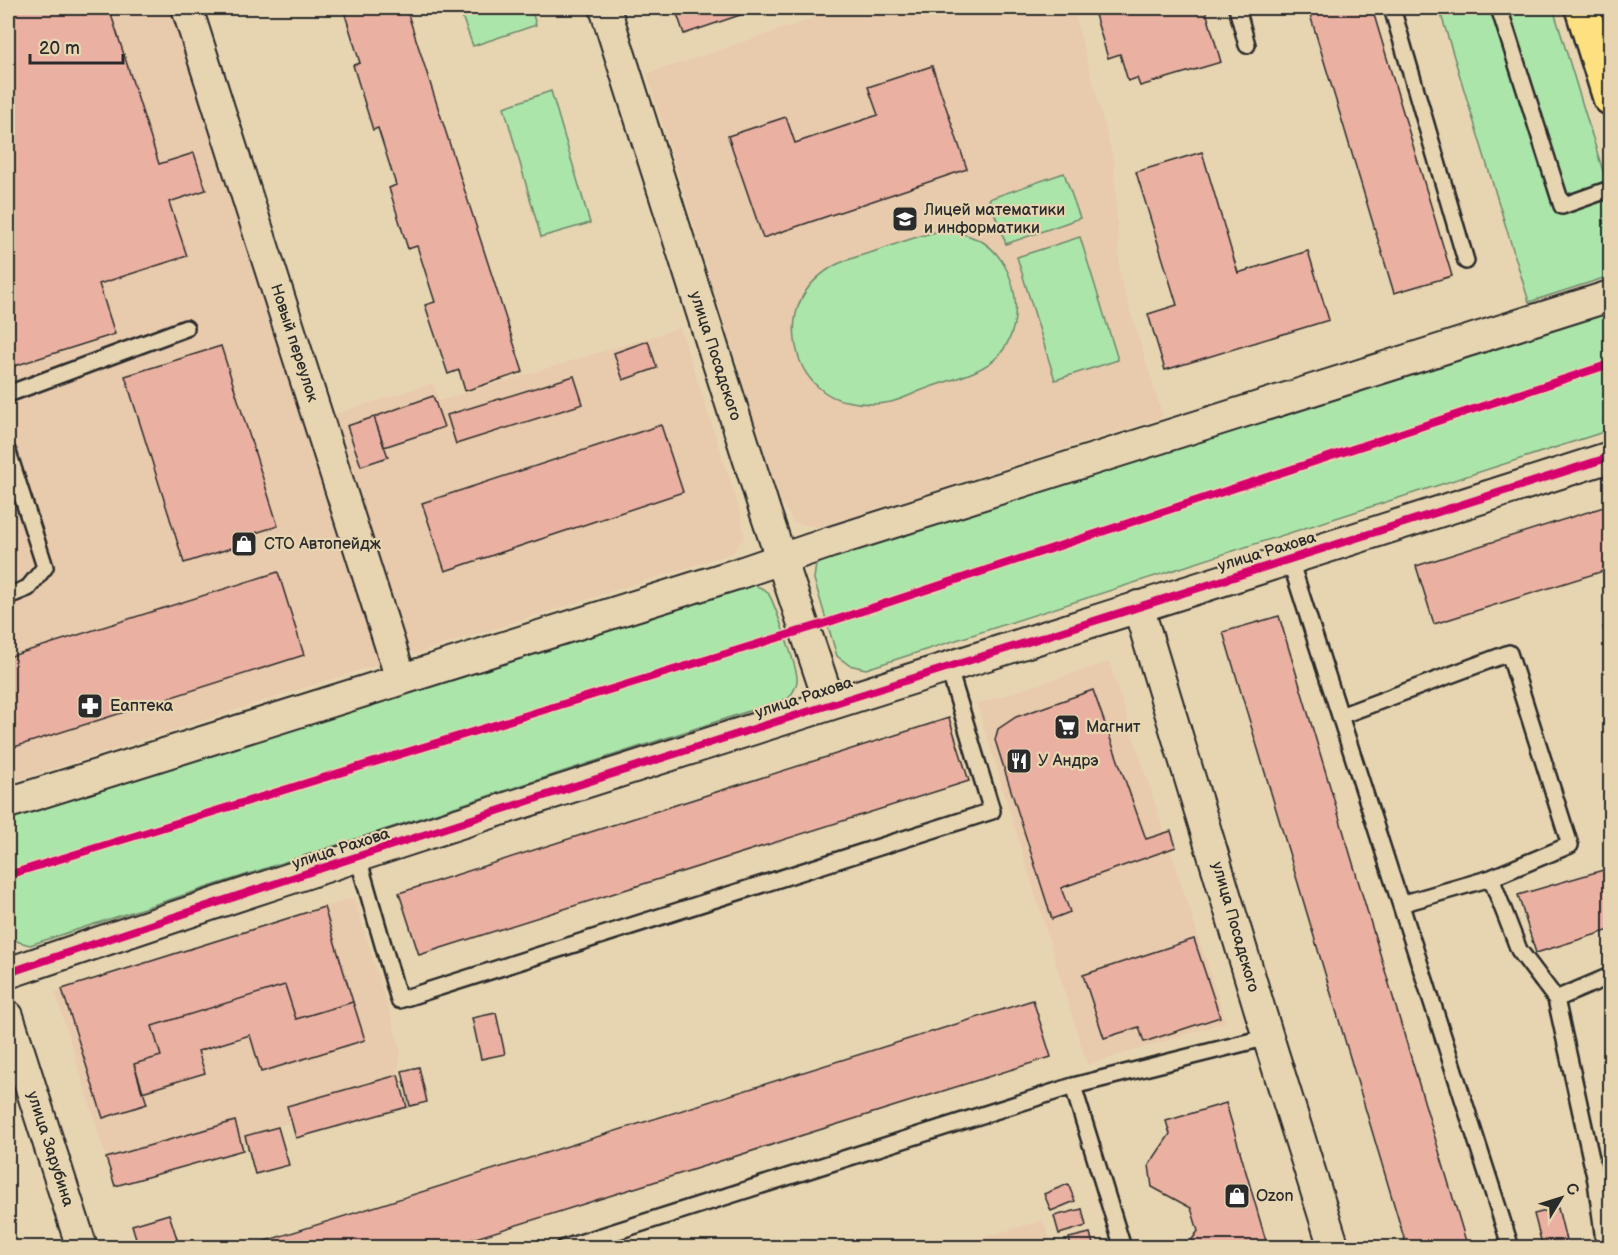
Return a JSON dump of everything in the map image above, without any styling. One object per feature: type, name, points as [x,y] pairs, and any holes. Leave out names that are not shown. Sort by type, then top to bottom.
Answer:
[{"type":"main road","points":[[1582,8],[1611,98]]},
{"type":"street","name":"Новый переулок","points":[[187,8],[401,679]]},
{"type":"street","name":"улица Посадского","points":[[604,8],[781,559],[830,704]]},
{"type":"street","points":[[8,802],[1611,296]]},
{"type":"street","name":"улица Рахова","points":[[8,973],[948,666],[1611,457]]},
{"type":"street","name":"улица Посадского","points":[[1138,606],[1334,1248]]},
{"type":"street","name":"улица Зарубина","points":[[8,1016],[82,1248]]},
{"type":"lane","points":[[1237,8],[1247,45]]},
{"type":"lane","points":[[1392,8],[1466,261]]},
{"type":"lane","points":[[1499,8],[1562,206],[1611,189]]},
{"type":"lane","points":[[8,394],[186,328]]},
{"type":"lane","points":[[8,452],[45,567],[28,588],[8,596]]},
{"type":"lane","points":[[1290,560],[1510,1248]]},
{"type":"lane","points":[[1340,716],[1509,653],[1570,845],[1491,878],[1401,904]]},
{"type":"lane","points":[[358,858],[399,1000],[992,811],[948,666]]},
{"type":"lane","points":[[1491,878],[1519,950],[1556,999],[1603,1179],[1605,1248]]},
{"type":"lane","points":[[1556,999],[1611,976]]},
{"type":"lane","points":[[564,1248],[1073,1086],[1268,1037]]},
{"type":"lane","points":[[1073,1086],[1123,1248]]},
{"type":"shaded area","points":[[8,8],[174,8],[381,648],[379,664],[8,783]]},
{"type":"shaded area","name":"Лицей математики и информатики","points":[[808,8],[1073,8],[1114,161],[1120,278],[1163,417],[820,527],[794,523],[778,496],[647,74],[812,19]]},
{"type":"shaded area","points":[[680,328],[740,511],[744,537],[733,553],[414,654],[400,639],[328,416],[433,383],[439,401]]},
{"type":"shaded area","points":[[1109,662],[1226,1022],[1087,1065],[977,704]]},
{"type":"shaded area","points":[[354,898],[401,1050],[398,1075],[407,1107],[296,1138],[291,1122],[245,1136],[243,1150],[115,1186],[55,992]]},
{"type":"shaded area","points":[[1043,1220],[1052,1247],[952,1247]]},
{"type":"green space","points":[[459,8],[531,8],[536,25],[473,46]]},
{"type":"green space","points":[[1439,8],[1553,8],[1610,194],[1610,276],[1529,302]]},
{"type":"green space","points":[[551,91],[590,223],[541,237],[504,107]]},
{"type":"green space","points":[[1064,173],[1080,218],[1006,244],[989,199]]},
{"type":"green space","points":[[949,230],[983,242],[995,252],[1011,280],[1015,296],[1013,328],[1008,342],[999,355],[992,362],[974,372],[904,398],[880,404],[846,401],[831,396],[818,387],[803,368],[794,333],[798,308],[810,286],[832,267],[843,262],[922,236]]},
{"type":"green space","points":[[1080,237],[1118,360],[1055,380],[1017,257]]},
{"type":"green space","points":[[1610,308],[1610,430],[866,669],[849,665],[837,656],[814,579],[816,564],[828,556]]},
{"type":"green space","points":[[747,583],[768,593],[780,620],[797,677],[796,686],[789,698],[30,945],[8,936],[8,819]]},
{"type":"building","points":[[8,8],[109,8],[159,164],[194,153],[206,190],[169,202],[187,256],[99,284],[115,334],[8,368]]},
{"type":"building","points":[[343,8],[406,8],[523,372],[465,391],[459,370],[448,374],[425,305],[435,302],[417,246],[408,249],[389,188],[396,185],[378,128],[373,130],[353,65],[360,63]]},
{"type":"building","points":[[675,8],[744,8],[746,13],[684,34]]},
{"type":"building","points":[[1093,8],[1205,8],[1221,62],[1140,86],[1137,78],[1128,81],[1120,54],[1108,58]]},
{"type":"building","points":[[1308,8],[1372,8],[1452,276],[1394,293]]},
{"type":"building","points":[[932,66],[967,169],[763,238],[728,136],[786,117],[795,143],[878,115],[868,87]]},
{"type":"building","points":[[1202,152],[1238,273],[1308,251],[1329,320],[1165,370],[1148,314],[1177,305],[1136,172]]},
{"type":"building","points":[[648,341],[657,368],[623,380],[614,353]]},
{"type":"building","points":[[221,346],[278,526],[242,537],[244,544],[184,563],[125,376]]},
{"type":"building","points":[[574,376],[583,404],[456,444],[447,415]]},
{"type":"building","points":[[433,396],[444,427],[384,447],[374,417]]},
{"type":"building","points":[[374,417],[388,457],[361,466],[347,426]]},
{"type":"building","points":[[661,425],[683,492],[445,571],[422,503]]},
{"type":"building","points":[[1610,505],[1610,569],[1434,624],[1416,566]]},
{"type":"building","points":[[278,572],[304,655],[8,749],[8,657]]},
{"type":"building","points":[[1279,616],[1468,1248],[1407,1248],[1223,632]]},
{"type":"building","points":[[1610,625],[1610,654],[1603,627]]},
{"type":"building","points":[[1093,690],[1146,839],[1171,831],[1176,847],[1061,888],[1070,912],[1052,919],[995,740],[998,729],[1016,717]]},
{"type":"building","points":[[949,718],[969,781],[419,955],[399,893]]},
{"type":"building","points":[[1610,868],[1610,930],[1536,953],[1518,895]]},
{"type":"building","points":[[324,907],[353,1002],[296,1019],[285,985],[152,1026],[161,1056],[134,1064],[147,1104],[103,1118],[62,989]]},
{"type":"building","points":[[1194,939],[1220,1017],[1144,1042],[1139,1027],[1104,1038],[1083,975]]},
{"type":"building","points":[[285,985],[296,1019],[353,1002],[365,1040],[261,1072],[250,1035],[198,1051],[205,1073],[142,1092],[134,1064],[161,1056],[152,1026]]},
{"type":"building","points":[[1033,1000],[1051,1057],[444,1248],[243,1248]]},
{"type":"building","points":[[496,1013],[505,1054],[481,1059],[472,1018]]},
{"type":"building","points":[[419,1067],[427,1102],[410,1106],[402,1071]]},
{"type":"building","points":[[398,1075],[407,1107],[296,1138],[287,1106]]},
{"type":"building","points":[[1226,1103],[1268,1248],[1186,1248],[1198,1231],[1191,1208],[1152,1187],[1149,1165],[1170,1134],[1166,1121]]},
{"type":"building","points":[[235,1121],[243,1150],[115,1186],[106,1158]]},
{"type":"building","points":[[278,1127],[289,1165],[255,1174],[245,1136]]},
{"type":"building","points":[[1068,1184],[1075,1201],[1051,1211],[1044,1194]]},
{"type":"building","points":[[1558,1208],[1568,1248],[1543,1248],[1534,1214]]},
{"type":"building","points":[[1082,1209],[1086,1226],[1059,1234],[1054,1216]]},
{"type":"building","points":[[169,1214],[180,1248],[139,1248],[132,1225]]},
{"type":"building","points":[[1090,1233],[1094,1248],[1071,1248],[1069,1238]]},
{"type":"cycle path","points":[[8,875],[826,623],[1610,364]]},
{"type":"cycle path","points":[[8,973],[407,840],[1610,457]]},
{"type":"place","name":"Лицей математики и информатики","points":[[905,219]]},
{"type":"place","name":"СТО Автопейдж","points":[[244,544]]},
{"type":"place","name":"Еаптека","points":[[90,706]]},
{"type":"place","name":"Магнит","points":[[1067,727]]},
{"type":"place","name":"У Андрэ","points":[[1019,761]]},
{"type":"place","name":"Ozon","points":[[1237,1196]]}]
